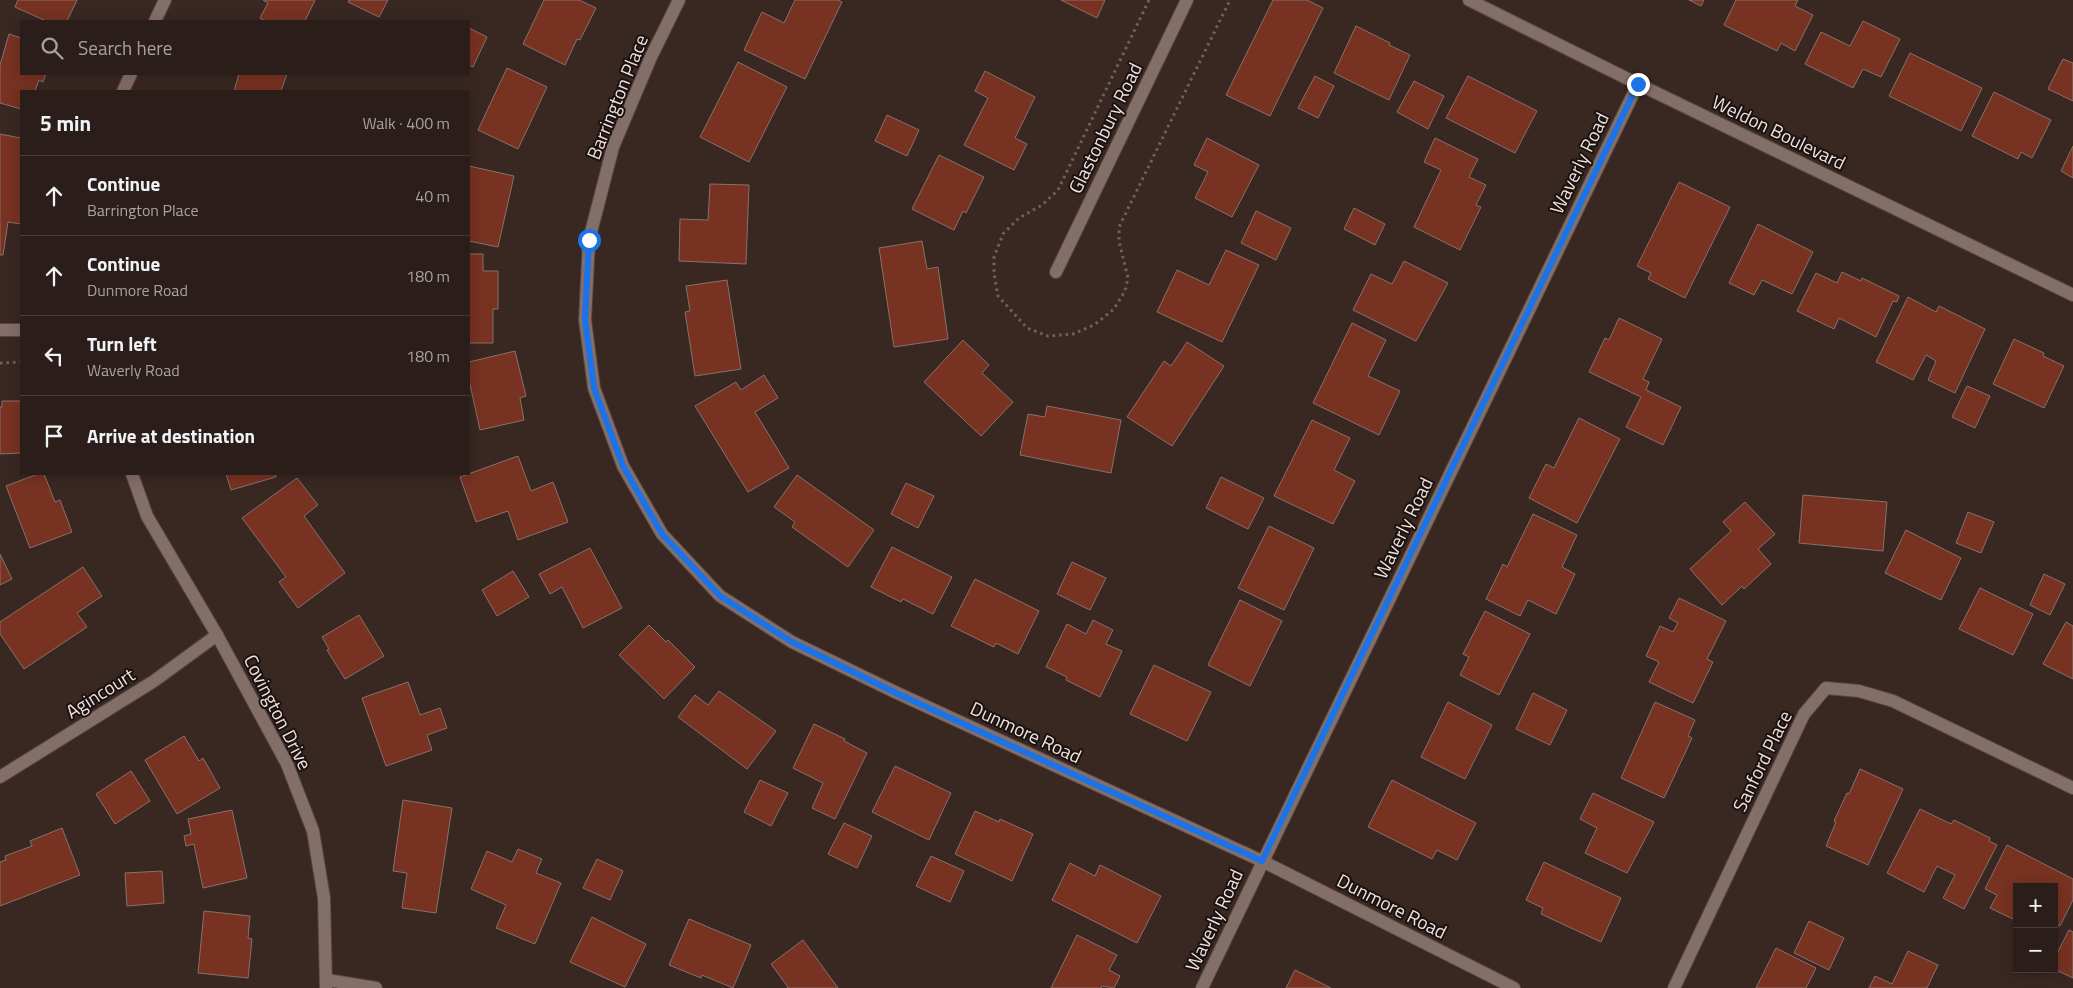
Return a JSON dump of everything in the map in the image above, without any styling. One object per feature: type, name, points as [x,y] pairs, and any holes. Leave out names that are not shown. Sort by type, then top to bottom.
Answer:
[{"type":"street","points":[[155,20],[165,0]]},
{"type":"street","name":"Barrington Place","points":[[605,417],[594,388],[585,320],[589,240],[613,147],[651,57],[679,0]]},
{"type":"street","name":"Glastonbury Road","points":[[1056,272],[1187,0]]},
{"type":"street","name":"Weldon Boulevard","points":[[1469,0],[2073,295]]},
{"type":"street","points":[[123,90],[131,75]]},
{"type":"street","name":"Waverly Road","points":[[1202,988],[1638,84]]},
{"type":"street","points":[[0,330],[20,330]]},
{"type":"street","name":"Dunmore Road","points":[[605,417],[623,466],[662,534],[720,596],[792,642],[894,692],[1262,861],[1514,988]]},
{"type":"street","name":"Covington Drive","points":[[132,475],[146,516],[217,635],[286,764],[313,831],[324,898],[326,984]]},
{"type":"street","name":"Agincourt","points":[[0,777],[154,681],[217,635]]},
{"type":"street","name":"Sanford Place","points":[[1674,988],[1804,714],[1826,688],[1859,691],[1893,701],[2073,788]]},
{"type":"street","points":[[326,984],[376,988]]},
{"type":"path","points":[[0,363],[20,362]]},
{"type":"building","points":[[18,0],[77,0],[67,20],[44,20],[15,7]]},
{"type":"building","points":[[263,0],[315,0],[305,20],[263,20],[260,18],[268,3]]},
{"type":"building","points":[[349,0],[388,0],[379,17],[348,2]]},
{"type":"building","points":[[544,0],[579,0],[596,8],[580,40],[577,39],[565,65],[523,44]]},
{"type":"building","points":[[795,0],[838,0],[842,2],[805,79],[744,50],[762,12],[784,23]]},
{"type":"building","points":[[1061,0],[1105,0],[1097,18]]},
{"type":"building","points":[[1273,0],[1307,0],[1323,8],[1270,116],[1226,95]]},
{"type":"building","points":[[1689,0],[1704,0],[1701,6]]},
{"type":"building","points":[[1736,0],[1798,0],[1795,6],[1813,15],[1795,51],[1781,43],[1777,51],[1724,25]]},
{"type":"building","points":[[1863,21],[1900,39],[1881,77],[1863,69],[1853,88],[1805,64],[1821,32],[1850,46]]},
{"type":"building","points":[[1356,26],[1410,55],[1389,100],[1334,73]]},
{"type":"building","points":[[470,28],[487,37],[473,67],[470,66]]},
{"type":"building","points":[[9,34],[20,38],[20,75],[46,75],[43,82],[39,80],[35,90],[20,90],[20,109],[0,103],[0,65]]},
{"type":"building","points":[[1910,53],[1982,88],[1961,131],[1889,96]]},
{"type":"building","points":[[2063,59],[2073,63],[2073,101],[2048,89]]},
{"type":"building","points":[[738,62],[787,87],[749,162],[700,137]]},
{"type":"building","points":[[507,68],[547,87],[518,149],[478,130]]},
{"type":"building","points":[[985,71],[1035,97],[1015,138],[1027,144],[1014,170],[964,145],[988,98],[975,91]]},
{"type":"building","points":[[239,75],[287,75],[281,90],[234,90]]},
{"type":"building","points":[[1315,76],[1334,86],[1318,118],[1298,108]]},
{"type":"building","points":[[1468,76],[1537,111],[1515,153],[1446,118]]},
{"type":"building","points":[[1414,81],[1444,96],[1428,129],[1397,112]]},
{"type":"building","points":[[1994,92],[2051,120],[2032,158],[2021,152],[2018,159],[1972,136]]},
{"type":"building","points":[[887,115],[919,130],[907,156],[875,141]]},
{"type":"building","points":[[0,134],[20,138],[20,224],[8,222],[3,255],[0,255]]},
{"type":"building","points":[[1207,138],[1259,165],[1232,217],[1195,198],[1208,172],[1194,165]]},
{"type":"building","points":[[1435,138],[1478,159],[1469,177],[1486,185],[1476,205],[1481,207],[1460,250],[1414,227],[1441,170],[1424,162]]},
{"type":"building","points":[[2073,146],[2073,178],[2061,171]]},
{"type":"building","points":[[939,155],[984,177],[966,213],[963,211],[954,230],[912,209]]},
{"type":"building","points":[[470,166],[514,176],[498,247],[470,241]]},
{"type":"building","points":[[1679,182],[1730,207],[1685,298],[1648,279],[1651,273],[1637,266]]},
{"type":"building","points":[[710,184],[749,185],[746,264],[679,261],[680,219],[708,220]]},
{"type":"building","points":[[1354,208],[1385,224],[1375,245],[1344,229]]},
{"type":"building","points":[[1256,211],[1291,228],[1276,260],[1241,243]]},
{"type":"building","points":[[1758,224],[1813,252],[1792,294],[1762,280],[1754,295],[1729,283]]},
{"type":"building","points":[[922,241],[927,269],[938,267],[948,339],[894,347],[879,248]]},
{"type":"building","points":[[1226,250],[1259,265],[1222,342],[1157,312],[1177,270],[1209,285]]},
{"type":"building","points":[[470,254],[483,254],[483,271],[498,271],[498,309],[493,309],[493,343],[470,343]]},
{"type":"building","points":[[1404,261],[1448,283],[1416,341],[1353,310],[1371,274],[1392,284]]},
{"type":"building","points":[[1842,272],[1861,281],[1862,278],[1899,296],[1897,302],[1893,301],[1876,337],[1839,318],[1834,329],[1797,311],[1816,273],[1837,283]]},
{"type":"building","points":[[727,280],[741,369],[695,376],[685,312],[690,311],[686,286]]},
{"type":"building","points":[[1908,297],[1936,312],[1939,306],[1985,329],[1955,393],[1928,380],[1936,361],[1926,355],[1913,380],[1876,362]]},
{"type":"building","points":[[1619,318],[1662,339],[1643,379],[1649,382],[1646,390],[1681,407],[1663,445],[1626,427],[1641,397],[1589,372],[1605,338],[1609,340]]},
{"type":"building","points":[[1352,323],[1386,340],[1368,376],[1400,391],[1379,435],[1313,403]]},
{"type":"building","points":[[2014,339],[2044,353],[2043,356],[2064,366],[2044,408],[1993,384]]},
{"type":"building","points":[[963,340],[989,365],[982,373],[1013,402],[981,436],[924,382]]},
{"type":"building","points":[[1187,342],[1224,366],[1172,446],[1127,417],[1164,361],[1171,366]]},
{"type":"building","points":[[515,351],[526,396],[520,398],[524,420],[480,430],[470,385],[470,362]]},
{"type":"building","points":[[764,375],[778,398],[755,412],[789,468],[748,492],[695,406],[736,382],[741,390]]},
{"type":"building","points":[[1967,386],[1990,396],[1975,428],[1952,417]]},
{"type":"building","points":[[2,401],[20,401],[20,453],[0,454],[0,407],[2,407]]},
{"type":"building","points":[[1047,406],[1121,420],[1111,473],[1020,455],[1028,414],[1045,417]]},
{"type":"building","points":[[1579,418],[1620,439],[1577,523],[1529,498],[1546,464],[1554,468]]},
{"type":"building","points":[[1312,420],[1350,438],[1334,470],[1355,481],[1333,524],[1274,496]]},
{"type":"building","points":[[518,456],[531,491],[553,482],[568,522],[518,540],[508,511],[476,522],[460,477],[470,475],[470,473]]},
{"type":"building","points":[[35,475],[44,475],[55,502],[60,500],[72,532],[30,548],[6,486]]},
{"type":"building","points":[[226,475],[275,475],[276,477],[231,490]]},
{"type":"building","points":[[797,475],[874,530],[848,567],[792,527],[795,522],[774,507]]},
{"type":"building","points":[[1221,477],[1264,498],[1248,529],[1206,508]]},
{"type":"building","points":[[297,478],[318,505],[304,516],[345,573],[298,608],[279,582],[286,577],[242,518]]},
{"type":"building","points":[[906,483],[934,496],[918,528],[891,514]]},
{"type":"building","points":[[1803,495],[1887,502],[1883,551],[1799,543]]},
{"type":"building","points":[[1745,502],[1775,534],[1758,549],[1771,564],[1744,589],[1742,586],[1722,605],[1690,569],[1731,531],[1723,522]]},
{"type":"building","points":[[1968,512],[1994,522],[1981,553],[1956,543]]},
{"type":"building","points":[[1533,514],[1577,535],[1562,567],[1575,574],[1556,614],[1528,600],[1520,616],[1486,599],[1503,564],[1507,567]]},
{"type":"building","points":[[1269,526],[1314,548],[1284,610],[1238,588]]},
{"type":"building","points":[[1906,530],[1961,558],[1941,600],[1885,573]]},
{"type":"building","points":[[892,547],[952,577],[933,614],[903,599],[901,602],[871,587]]},
{"type":"building","points":[[590,548],[622,608],[583,628],[562,587],[550,594],[539,574]]},
{"type":"building","points":[[0,554],[12,579],[0,585]]},
{"type":"building","points":[[1072,562],[1106,578],[1090,610],[1057,594]]},
{"type":"building","points":[[83,567],[102,596],[77,613],[87,627],[24,669],[0,634],[0,622]]},
{"type":"building","points":[[513,571],[529,597],[497,616],[482,590]]},
{"type":"building","points":[[2044,574],[2065,584],[2050,615],[2030,605]]},
{"type":"building","points":[[975,579],[1039,611],[1018,654],[996,643],[994,647],[951,626]]},
{"type":"building","points":[[1980,588],[2033,614],[2013,655],[1959,629]]},
{"type":"building","points":[[1679,598],[1726,621],[1707,659],[1713,662],[1693,703],[1649,682],[1659,662],[1646,656],[1660,626],[1673,632],[1678,623],[1669,618]]},
{"type":"building","points":[[1240,600],[1282,621],[1250,686],[1208,665]]},
{"type":"building","points":[[1485,611],[1530,634],[1499,695],[1460,675],[1469,657],[1463,654]]},
{"type":"building","points":[[359,615],[384,656],[345,679],[327,650],[329,649],[322,637]]},
{"type":"building","points":[[1093,620],[1113,630],[1106,644],[1122,651],[1100,697],[1066,680],[1067,677],[1046,667],[1067,624],[1086,634]]},
{"type":"building","points":[[2066,622],[2073,626],[2073,679],[2043,664]]},
{"type":"building","points":[[649,625],[666,642],[668,640],[695,667],[664,699],[619,655]]},
{"type":"building","points":[[1154,665],[1211,692],[1187,741],[1130,714]]},
{"type":"building","points":[[408,682],[420,715],[440,708],[447,728],[427,735],[432,750],[386,766],[362,698]]},
{"type":"building","points":[[719,691],[776,731],[747,769],[678,717],[695,695],[708,705]]},
{"type":"building","points":[[1533,693],[1567,710],[1550,745],[1516,729]]},
{"type":"building","points":[[1448,702],[1492,725],[1465,779],[1421,757]]},
{"type":"building","points":[[1655,702],[1695,720],[1688,736],[1692,738],[1664,798],[1621,778]]},
{"type":"building","points":[[814,724],[845,739],[844,741],[867,753],[835,819],[812,808],[823,783],[793,768]]},
{"type":"building","points":[[184,736],[199,761],[203,758],[220,788],[177,814],[145,760]]},
{"type":"building","points":[[895,766],[951,793],[929,840],[872,812]]},
{"type":"building","points":[[1860,769],[1903,789],[1868,865],[1826,846],[1836,822],[1834,821]]},
{"type":"building","points":[[131,771],[150,801],[115,824],[96,794]]},
{"type":"building","points":[[760,780],[788,793],[771,826],[744,812]]},
{"type":"building","points":[[1392,780],[1476,823],[1457,860],[1437,850],[1432,859],[1368,827]]},
{"type":"building","points":[[1593,793],[1654,822],[1627,873],[1585,853],[1597,828],[1580,819]]},
{"type":"building","points":[[403,800],[452,808],[436,913],[402,908],[407,873],[393,871]]},
{"type":"building","points":[[1920,809],[1951,824],[1954,820],[1990,838],[1989,841],[1997,845],[1964,909],[1943,898],[1955,875],[1937,866],[1924,892],[1887,873]]},
{"type":"building","points":[[232,810],[247,878],[203,888],[194,844],[186,846],[184,836],[191,834],[188,819]]},
{"type":"building","points":[[975,811],[999,822],[1000,819],[1033,834],[1012,881],[955,854]]},
{"type":"building","points":[[844,823],[872,836],[857,868],[828,854]]},
{"type":"building","points":[[62,828],[80,875],[0,906],[0,862],[6,860],[5,856],[32,846],[30,841]]},
{"type":"building","points":[[2007,845],[2073,879],[2073,900],[2060,926],[2058,925],[2058,883],[2013,883],[2013,919],[1990,908],[1997,895],[1985,889]]},
{"type":"building","points":[[518,849],[542,859],[536,873],[561,883],[535,944],[496,928],[506,905],[471,889],[487,851],[512,862]]},
{"type":"building","points":[[931,856],[964,871],[950,902],[916,886]]},
{"type":"building","points":[[597,859],[623,871],[610,900],[583,888]]},
{"type":"building","points":[[1544,862],[1621,898],[1601,942],[1541,914],[1543,908],[1526,900]]},
{"type":"building","points":[[1070,863],[1095,876],[1100,865],[1161,896],[1137,943],[1052,900]]},
{"type":"building","points":[[162,871],[164,903],[127,906],[125,873]]},
{"type":"building","points":[[204,911],[250,916],[248,938],[252,939],[248,978],[198,973]]},
{"type":"building","points":[[592,917],[646,944],[625,987],[570,962]]},
{"type":"building","points":[[689,919],[751,945],[733,988],[702,975],[701,978],[669,965]]},
{"type":"building","points":[[1809,921],[1844,938],[1829,970],[1794,953]]},
{"type":"building","points":[[2069,930],[2073,932],[2073,978],[2058,971],[2058,951]]},
{"type":"building","points":[[1077,935],[1117,955],[1109,970],[1120,976],[1114,988],[1102,986],[1101,988],[1051,988]]},
{"type":"building","points":[[803,940],[838,988],[787,988],[771,964]]},
{"type":"building","points":[[1776,948],[1816,968],[1806,988],[1756,988]]},
{"type":"building","points":[[1908,951],[1938,965],[1927,988],[1869,988],[1875,976],[1892,984]]},
{"type":"building","points":[[1295,970],[1331,988],[1286,988]]},
{"type":"route","points":[[589,240],[585,320],[594,388],[623,466],[662,534],[720,596],[792,642],[894,692],[1262,861],[1638,84]]}]
